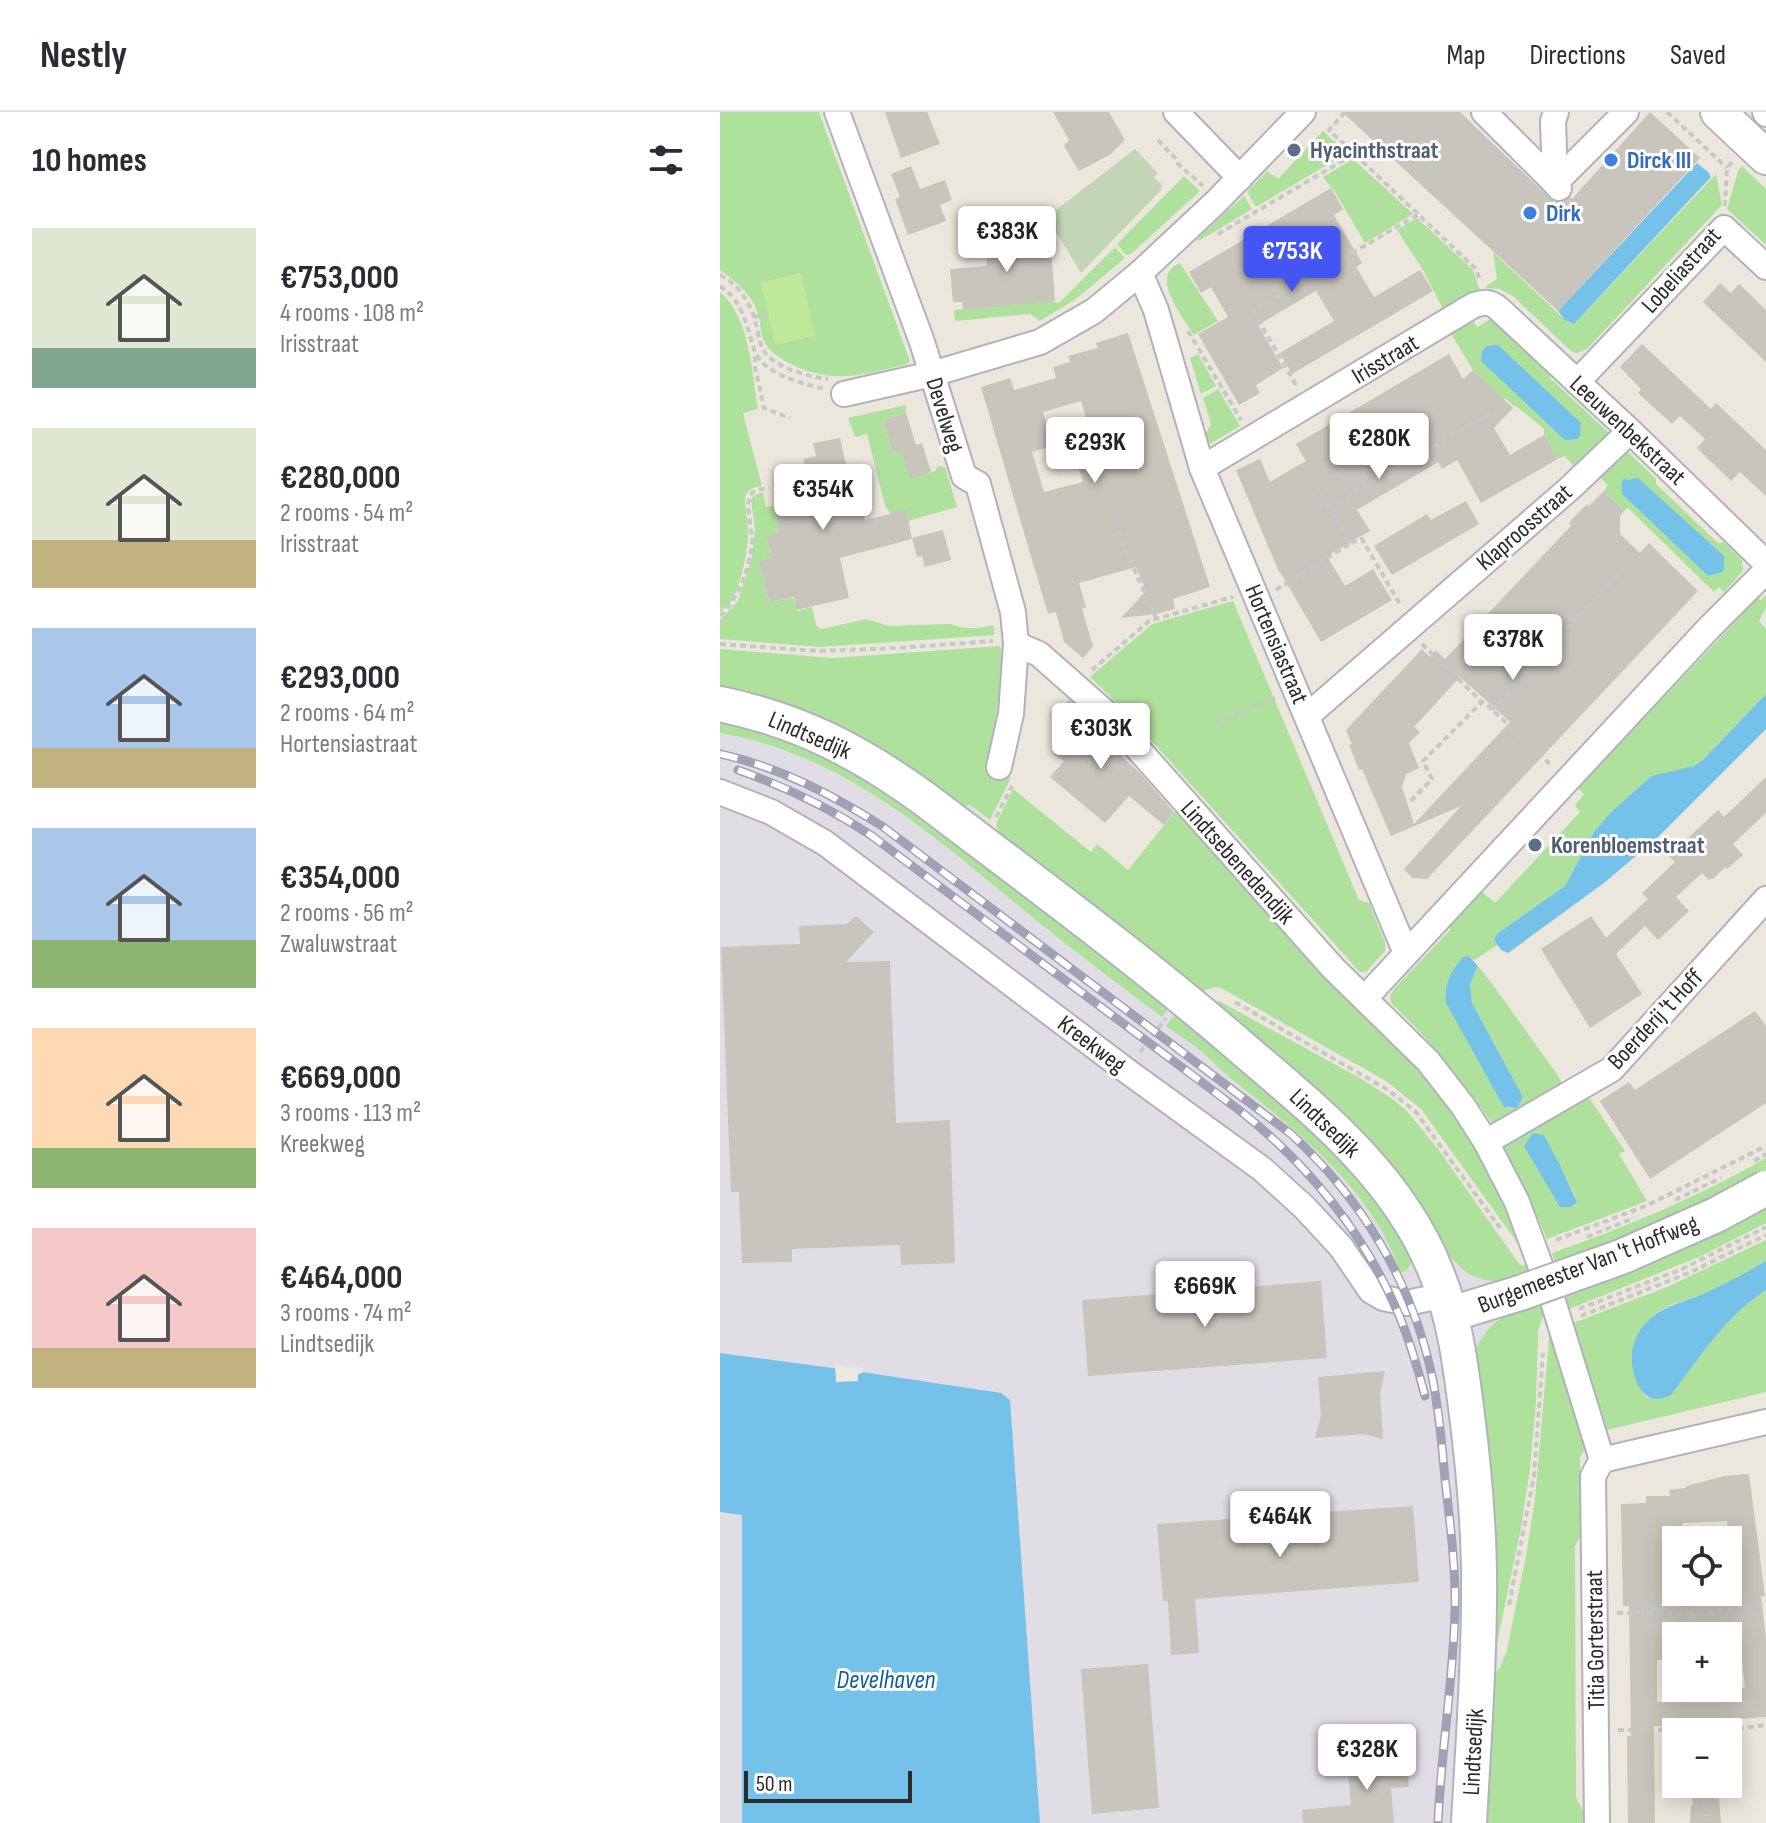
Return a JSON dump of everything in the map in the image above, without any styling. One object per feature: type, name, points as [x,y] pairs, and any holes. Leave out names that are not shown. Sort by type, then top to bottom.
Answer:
[{"type":"main road","points":[[1718,112],[1763,130]]},
{"type":"main road","name":"Lindtsedijk","points":[[720,704],[786,721],[835,742],[926,800],[1191,1004],[1314,1109],[1368,1163],[1396,1197],[1436,1269],[1448,1305],[1466,1404],[1477,1514],[1479,1595],[1469,1823]]},
{"type":"main road","name":"Burgemeester Van 't Hoffweg","points":[[1448,1305],[1544,1292],[1716,1215],[1758,1176]]},
{"type":"street","name":"Develweg","points":[[837,112],[922,342],[964,476],[978,484],[1013,612],[1016,644],[1011,714],[999,767]]},
{"type":"street","points":[[1176,112],[1240,178]]},
{"type":"street","points":[[841,387],[932,374],[1040,342],[1094,311],[1216,202],[1303,112]]},
{"type":"street","points":[[1484,112],[1559,188]]},
{"type":"street","points":[[1556,112],[1553,121],[1559,188]]},
{"type":"street","points":[[1559,188],[1626,112]]},
{"type":"street","points":[[1724,228],[1766,267]]},
{"type":"street","name":"Lobeliastraat","points":[[1577,382],[1724,228]]},
{"type":"street","name":"Hortensiastraat","points":[[1140,273],[1156,310],[1202,468],[1406,953]]},
{"type":"street","name":"Leeuwenbekstraat","points":[[1486,302],[1493,304],[1630,431],[1766,563]]},
{"type":"street","name":"Irisstraat","points":[[1202,468],[1474,305],[1486,302]]},
{"type":"street","name":"Klaproosstraat","points":[[1307,716],[1569,489],[1630,431]]},
{"type":"street","points":[[1365,998],[1709,628],[1766,571]]},
{"type":"street","name":"Lindtsebenedendijk","points":[[1016,644],[1039,654],[1107,714],[1333,968],[1428,1061],[1463,1106],[1517,1202],[1544,1292],[1602,1460]]},
{"type":"street","name":"Kreekweg","points":[[720,792],[771,812],[825,843],[1262,1169],[1305,1208],[1341,1247],[1371,1291],[1383,1298],[1407,1303],[1448,1305]]},
{"type":"street","name":"Boerderij 't Hoff","points":[[1486,1142],[1612,1069],[1766,899]]},
{"type":"street","points":[[1602,1460],[1766,1422]]},
{"type":"street","name":"Titia Gorterstraat","points":[[1597,1823],[1593,1476],[1602,1460]]},
{"type":"path","points":[[1345,112],[1329,130],[1476,269],[1486,302]]},
{"type":"path","points":[[1667,112],[1727,168],[1763,130]]},
{"type":"path","points":[[1158,140],[1216,202]]},
{"type":"path","points":[[1213,237],[1356,153]]},
{"type":"path","name":"Lobeliastraat","points":[[1724,228],[1727,168]]},
{"type":"path","points":[[1308,405],[1253,311],[1419,214]]},
{"type":"path","points":[[720,275],[738,289],[750,305],[763,350],[778,363],[796,372],[841,387]]},
{"type":"path","points":[[720,286],[743,311],[755,354],[764,408],[790,418]]},
{"type":"path","points":[[754,317],[768,314]]},
{"type":"path","points":[[1182,322],[1253,439]]},
{"type":"path","points":[[755,354],[762,363],[796,381],[841,387]]},
{"type":"path","points":[[1329,507],[1490,413]]},
{"type":"path","points":[[720,616],[736,597],[749,558],[752,544],[750,495],[769,488]]},
{"type":"path","points":[[1115,522],[1156,618]]},
{"type":"path","points":[[1492,710],[1620,572]]},
{"type":"path","points":[[720,644],[818,651],[990,641],[1016,644]]},
{"type":"path","points":[[1216,722],[1296,689]]},
{"type":"path","points":[[1411,801],[1432,779],[1423,761],[1482,702],[1568,782]]},
{"type":"path","points":[[1127,1071],[1174,1010],[1214,994],[1222,995],[1388,1090],[1415,1111],[1504,1234]]},
{"type":"path","points":[[1544,1292],[1648,1205],[1766,1146]]},
{"type":"path","points":[[1758,1176],[1766,1154]]},
{"type":"path","name":"Burgemeester Van 't Hoffweg","points":[[1669,1203],[1727,1175]]},
{"type":"path","name":"Burgemeester Van 't Hoffweg","points":[[1582,1239],[1657,1208]]},
{"type":"path","name":"Burgemeester Van 't Hoffweg","points":[[1544,1292],[1682,1269],[1766,1227]]},
{"type":"path","points":[[1544,1292],[1691,1272],[1766,1235]]},
{"type":"path","points":[[1506,1616],[1534,1476],[1547,1323],[1544,1292]]},
{"type":"path","points":[[1595,1613],[1693,1613],[1766,1604]]},
{"type":"path","points":[[1693,1613],[1693,1622]]},
{"type":"path","points":[[1742,1728],[1766,1725]]},
{"type":"path","points":[[1596,1730],[1662,1730]]},
{"type":"path","points":[[1705,1798],[1706,1823]]},
{"type":"shaded area","points":[[720,684],[844,699],[1498,1257],[1498,1823],[720,1823]]},
{"type":"green space","points":[[720,112],[819,112],[910,361],[908,364],[861,375],[833,376],[803,369],[768,348],[753,302],[739,285],[720,270]]},
{"type":"green space","points":[[1323,131],[1347,153],[1256,207],[1247,192],[1267,171],[1278,179]]},
{"type":"green space","points":[[1135,149],[1158,173],[1154,177],[1162,185],[1161,190],[1081,273],[1047,217]]},
{"type":"green space","points":[[1353,159],[1413,214],[1365,243],[1323,177]]},
{"type":"green space","points":[[1742,166],[1766,189],[1766,245],[1727,209]]},
{"type":"green space","points":[[1716,174],[1722,205],[1587,349],[1572,352],[1514,297],[1500,289],[1485,287],[1497,279],[1493,252],[1565,320],[1574,324]]},
{"type":"green space","points":[[1184,176],[1200,191],[1131,254],[1126,255],[1117,244]]},
{"type":"green space","points":[[1244,196],[1252,209],[1199,241],[1197,239]]},
{"type":"green space","points":[[1417,218],[1473,270],[1481,293],[1445,313],[1423,270],[1397,230]]},
{"type":"green space","points":[[1115,247],[1125,258],[1076,299],[1040,321],[1030,314],[955,321],[954,310],[1051,301],[1059,303]]},
{"type":"green space","points":[[1180,263],[1218,321],[1194,335],[1168,287],[1167,277],[1171,269]]},
{"type":"green space","points":[[801,273],[815,336],[775,345],[761,282]]},
{"type":"green space","points":[[720,292],[738,316],[748,346],[758,409],[743,413],[762,486],[751,489],[746,495],[748,535],[744,566],[734,596],[720,612]]},
{"type":"green space","points":[[1471,317],[1477,327],[1494,317],[1554,373],[1550,378],[1608,432],[1577,467],[1565,456],[1558,459],[1544,435],[1544,429],[1503,399],[1473,370],[1450,332]]},
{"type":"green space","points":[[1198,354],[1216,386],[1201,394],[1190,358]]},
{"type":"green space","points":[[1218,389],[1240,426],[1210,444],[1205,435],[1211,424],[1203,398]]},
{"type":"green space","points":[[906,405],[906,413],[883,420],[893,453],[902,451],[911,478],[935,471],[938,466],[945,467],[957,507],[908,521],[907,514],[891,514],[885,506],[867,434],[855,437],[848,418]]},
{"type":"green space","points":[[1626,450],[1656,479],[1656,484],[1718,543],[1724,542],[1742,560],[1743,571],[1724,592],[1719,587],[1714,592],[1628,508],[1624,511],[1604,491],[1608,485],[1597,474]],"holes":[[[1623,483],[1720,573],[1708,576],[1622,494]]]},
{"type":"green space","points":[[763,492],[766,507],[774,506],[779,532],[766,535],[772,558],[759,561],[769,602],[793,598],[797,611],[812,607],[816,625],[821,629],[867,619],[888,626],[951,624],[972,628],[993,625],[995,635],[819,647],[720,639],[720,620],[738,601],[752,557],[755,529],[751,500],[754,495]]},
{"type":"green space","points":[[1766,595],[1766,608],[1759,621],[1766,629],[1766,694],[1703,760],[1694,766],[1648,779],[1610,813],[1594,832],[1565,886],[1498,933],[1494,939],[1498,945],[1474,960],[1469,956],[1449,979],[1445,997],[1506,1108],[1517,1108],[1523,1097],[1472,1003],[1470,984],[1478,966],[1559,1077],[1563,1087],[1496,1129],[1447,1063],[1391,1003],[1390,996],[1451,929],[1447,925],[1479,889],[1495,903],[1580,812],[1575,805],[1584,794],[1578,788],[1758,598],[1761,600]]},
{"type":"green space","points":[[1233,601],[1359,900],[1369,903],[1385,942],[1385,951],[1366,972],[1357,969],[1123,709],[1090,677],[1152,624]]},
{"type":"green space","points":[[999,646],[1001,670],[989,767],[1011,771],[1009,782],[990,820],[970,805],[960,807],[720,690],[720,649],[833,658]]},
{"type":"green space","points":[[720,720],[758,729],[829,756],[904,803],[1170,1006],[1162,1017],[887,804],[849,780],[808,760],[765,744],[720,733]]},
{"type":"green space","points":[[1013,789],[1091,852],[1097,844],[1128,870],[1178,808],[1430,1078],[1498,1177],[1521,1248],[1421,1109],[1386,1081],[1221,988],[1214,987],[1198,993],[998,834],[996,824]]},
{"type":"green space","points":[[1219,1001],[1360,1078],[1406,1110],[1438,1149],[1520,1265],[1534,1267],[1532,1270],[1522,1276],[1496,1281],[1482,1279],[1460,1267],[1426,1220],[1214,1006]]},
{"type":"green space","points":[[1177,1012],[1313,1128],[1386,1208],[1413,1256],[1406,1271],[1400,1272],[1373,1216],[1333,1167],[1286,1123],[1166,1026]]},
{"type":"green space","points":[[1586,1093],[1625,1151],[1619,1154],[1647,1201],[1547,1239],[1501,1144]],"holes":[[[1539,1134],[1544,1135],[1574,1193],[1577,1202],[1571,1207],[1560,1207]]]},
{"type":"green space","points":[[1766,1158],[1766,1173],[1665,1223],[1556,1265],[1552,1253],[1661,1210]]},
{"type":"green space","points":[[1766,1206],[1766,1223],[1699,1257],[1569,1309],[1564,1295]]},
{"type":"green space","points":[[1766,1240],[1766,1261],[1706,1293],[1665,1308],[1650,1319],[1636,1339],[1633,1362],[1639,1386],[1646,1397],[1671,1395],[1726,1325],[1766,1290],[1766,1392],[1607,1430],[1573,1323],[1667,1287]]},
{"type":"green space","points":[[1546,1300],[1538,1333],[1530,1469],[1495,1653],[1474,1353],[1488,1331],[1503,1317]]},
{"type":"green space","points":[[1550,1327],[1587,1445],[1580,1458],[1580,1537],[1575,1546],[1576,1797],[1583,1811],[1583,1823],[1481,1823],[1491,1679],[1507,1650],[1526,1556],[1535,1498]]},
{"type":"water","points":[[1697,163],[1711,177],[1574,324],[1565,320],[1558,311]]},
{"type":"water","points":[[1498,345],[1581,423],[1577,439],[1565,440],[1481,361],[1482,351],[1487,346]]},
{"type":"water","points":[[1625,478],[1638,478],[1724,556],[1724,570],[1708,576],[1622,494]]},
{"type":"water","points":[[1766,694],[1766,729],[1657,838],[1604,883],[1508,953],[1501,950],[1494,939],[1498,933],[1565,886],[1594,832],[1610,813],[1652,776],[1694,766],[1703,760]]},
{"type":"water","points":[[1469,956],[1478,966],[1470,984],[1472,1003],[1523,1097],[1517,1108],[1504,1107],[1446,1003],[1449,978],[1463,957]]},
{"type":"water","points":[[1533,1133],[1544,1135],[1561,1167],[1577,1202],[1571,1207],[1560,1207],[1524,1146]]},
{"type":"water","points":[[1766,1261],[1766,1290],[1725,1325],[1671,1395],[1661,1399],[1645,1394],[1633,1371],[1632,1352],[1645,1324],[1665,1309],[1713,1289]]},
{"type":"water","name":"Develhaven","points":[[720,1353],[1001,1393],[1010,1400],[1040,1823],[742,1823],[742,1515],[720,1512]]},
{"type":"pier","points":[[835,1364],[862,1368],[858,1381],[836,1382]]},
{"type":"building","points":[[885,112],[927,112],[940,144],[901,158]]},
{"type":"building","points":[[1053,112],[1109,112],[1125,140],[1111,154],[1079,171],[1064,146],[1069,140]]},
{"type":"building","points":[[1342,112],[1460,112],[1554,202],[1572,199],[1650,112],[1700,158],[1558,311]]},
{"type":"building","points":[[911,166],[920,189],[945,180],[952,200],[940,205],[946,221],[908,235],[895,199],[900,197],[891,174]]},
{"type":"building","points":[[1331,188],[1343,209],[1334,215],[1362,263],[1356,267],[1374,297],[1420,270],[1433,291],[1292,374],[1280,353],[1334,321],[1316,291],[1280,312],[1258,325],[1283,368],[1256,385],[1260,393],[1239,405],[1198,334],[1228,317],[1211,287],[1201,293],[1189,272]]},
{"type":"building","points":[[1042,231],[1043,249],[1051,248],[1055,301],[963,310],[962,302],[953,302],[950,269],[987,266],[985,236]]},
{"type":"building","points":[[1720,283],[1731,293],[1739,284],[1766,310],[1766,362],[1703,302]]},
{"type":"building","points":[[1128,333],[1210,587],[1173,599],[1175,609],[1121,618],[1146,591],[1136,567],[1079,583],[1086,607],[1082,609],[1093,646],[1083,658],[1064,642],[1056,612],[1048,614],[981,387],[1010,378],[1014,390],[1056,378],[1053,367],[1070,362],[1068,356],[1098,348],[1096,343]],"holes":[[[1081,401],[1095,448],[1074,454],[1083,482],[1044,492],[1032,452],[1053,446],[1043,412]]]},
{"type":"building","points":[[1642,344],[1711,409],[1716,403],[1766,450],[1766,496],[1740,472],[1731,481],[1697,448],[1705,439],[1680,416],[1672,424],[1638,393],[1641,389],[1620,367]]},
{"type":"building","points":[[1449,354],[1463,379],[1473,370],[1513,408],[1494,428],[1510,455],[1544,435],[1558,459],[1481,503],[1457,460],[1442,469],[1438,462],[1357,510],[1370,531],[1327,556],[1345,586],[1373,569],[1392,600],[1321,642],[1279,572],[1236,470],[1260,459],[1270,482],[1306,461],[1296,444]]},
{"type":"building","points":[[906,413],[916,445],[922,443],[931,472],[910,479],[902,451],[893,453],[883,420]]},
{"type":"building","points":[[840,438],[849,479],[856,478],[865,520],[906,510],[912,539],[840,558],[849,598],[796,610],[794,597],[769,602],[759,561],[772,558],[766,535],[779,532],[774,506],[786,503],[783,490],[796,488],[793,475],[806,472],[803,459],[816,456],[813,443]]},
{"type":"building","points":[[1604,491],[1624,511],[1620,516],[1620,534],[1640,553],[1649,543],[1698,591],[1427,879],[1412,878],[1404,869],[1461,806],[1391,836],[1362,769],[1359,770],[1346,730],[1422,649],[1430,657],[1436,650],[1445,659],[1571,526],[1569,523],[1576,515],[1587,504],[1589,506]],"holes":[[[1460,677],[1510,722],[1414,824],[1402,787],[1406,774],[1419,768],[1409,743],[1420,732],[1414,727]]]},
{"type":"building","points":[[1466,501],[1479,524],[1392,575],[1374,546],[1427,514],[1431,520]]},
{"type":"building","points":[[943,530],[951,560],[925,567],[922,556],[917,557],[912,538]]},
{"type":"building","points":[[1069,700],[1097,725],[1123,754],[1121,756],[1174,812],[1164,825],[1129,796],[1105,823],[1050,777],[1064,761],[1053,754],[1070,726],[1057,714]]},
{"type":"building","points":[[1766,777],[1766,813],[1733,844],[1743,855],[1713,879],[1709,880],[1702,873],[1676,897],[1689,911],[1658,940],[1645,926],[1616,954],[1642,994],[1590,1028],[1541,949],[1591,916],[1606,938],[1648,899],[1642,893],[1675,862],[1669,856],[1718,810],[1724,817]]},
{"type":"building","points":[[856,916],[874,932],[846,962],[890,961],[896,1123],[950,1120],[955,1263],[901,1265],[900,1245],[792,1249],[792,1262],[742,1263],[739,1192],[731,1192],[721,947],[800,944],[799,926],[847,924]]},
{"type":"building","points":[[1755,1011],[1766,1026],[1766,1103],[1650,1179],[1600,1101],[1629,1082],[1635,1090]]},
{"type":"building","points":[[1321,1281],[1327,1358],[1088,1376],[1082,1300]]},
{"type":"building","points":[[1385,1371],[1380,1393],[1383,1439],[1363,1434],[1315,1438],[1321,1416],[1318,1377]]},
{"type":"building","points":[[1749,1474],[1765,1596],[1761,1597],[1766,1638],[1766,1717],[1662,1718],[1662,1726],[1654,1726],[1655,1823],[1628,1823],[1627,1736],[1631,1736],[1629,1606],[1623,1606],[1621,1504],[1646,1503],[1646,1496],[1670,1496],[1669,1490],[1725,1476]]},
{"type":"building","points":[[1413,1506],[1419,1582],[1195,1599],[1199,1653],[1171,1655],[1168,1601],[1163,1601],[1157,1524]]},
{"type":"building","points":[[1148,1664],[1159,1808],[1092,1814],[1081,1669]]},
{"type":"building","points":[[1406,1753],[1409,1787],[1391,1788],[1394,1823],[1303,1823],[1302,1810],[1351,1805],[1347,1759]]},
{"type":"building","points":[[1692,1798],[1719,1798],[1721,1823],[1690,1823]]},
{"type":"railway","points":[[720,754],[763,766],[804,783],[882,826],[1291,1134],[1317,1159],[1362,1214],[1381,1244],[1412,1308],[1432,1376],[1438,1414],[1455,1594],[1438,1823]]},
{"type":"railway","points":[[738,770],[807,799],[872,836],[1264,1131],[1311,1177],[1369,1256],[1399,1315],[1425,1396]]},
{"type":"place","name":"Hyacinthstraat","points":[[1294,150]]},
{"type":"place","name":"Dirck III","points":[[1611,160]]},
{"type":"place","name":"Dirk","points":[[1530,213]]},
{"type":"place","name":"Korenbloemstraat","points":[[1535,845]]}]
